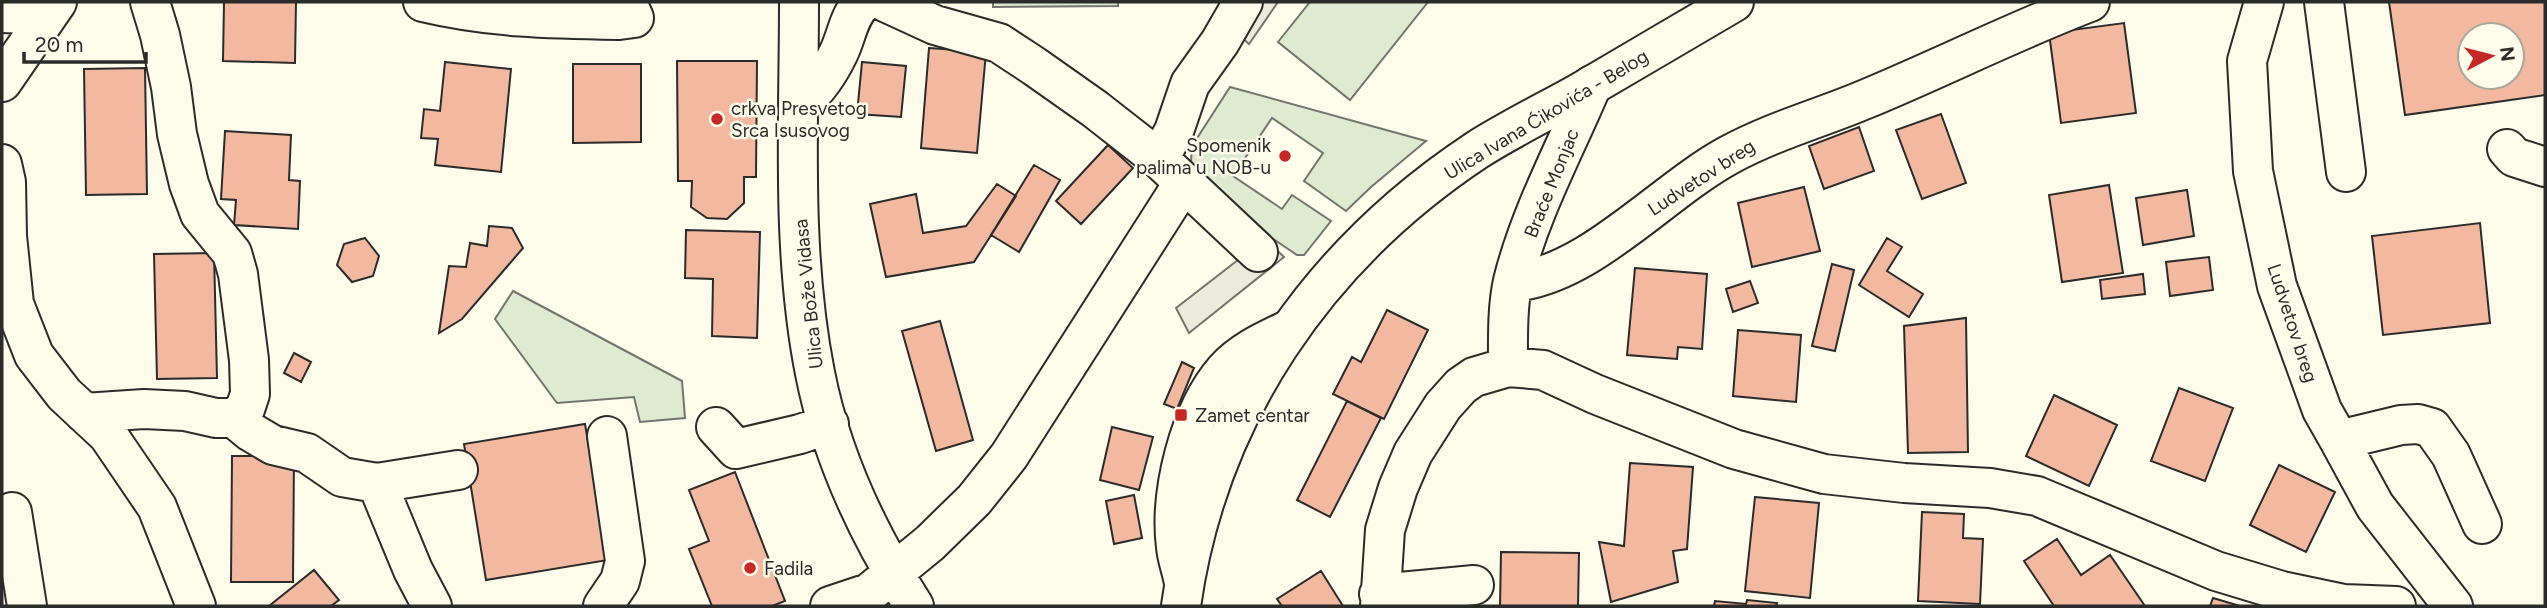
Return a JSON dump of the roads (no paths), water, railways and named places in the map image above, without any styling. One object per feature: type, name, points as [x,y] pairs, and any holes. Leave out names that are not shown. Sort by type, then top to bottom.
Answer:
[{"type":"street","points":[[84,413],[144,409],[234,418],[245,409],[250,394],[249,360],[238,274],[232,253],[200,214],[189,184],[177,134],[160,35],[150,2]]},
{"type":"street","points":[[423,2],[524,19],[619,20],[634,18],[627,2]]},
{"type":"street","name":"Ulica Bože Vidasa","points":[[799,2],[799,207],[804,291],[815,374],[829,424],[860,509],[893,574],[914,606]]},
{"type":"street","points":[[799,107],[822,83],[840,50],[855,9],[863,2]]},
{"type":"street","points":[[885,2],[935,25],[999,43],[1095,108],[1172,170],[1258,253]]},
{"type":"street","points":[[830,606],[869,593],[930,543],[974,500],[1009,456],[1172,170],[1174,131],[1190,84],[1220,42],[1242,2]]},
{"type":"street","name":"Ulica Ivana Ćikovića - Belog","points":[[1183,595],[1192,545],[1215,473],[1233,431],[1288,330],[1319,289],[1398,210],[1479,149],[1734,2]]},
{"type":"street","name":"Ludvetov breg","points":[[1513,282],[1547,276],[1581,259],[1727,156],[1769,135],[1864,100],[2090,2]]},
{"type":"street","name":"Ludvetov breg","points":[[2264,2],[2247,61],[2253,171],[2277,286],[2322,410],[2375,506],[2453,606]]},
{"type":"street","points":[[2324,2],[2346,172]]},
{"type":"street","points":[[2,13],[52,10]]},
{"type":"street","points":[[4,74],[52,10]]},
{"type":"street","name":"Braće Monjac","points":[[1508,367],[1513,282],[1534,219],[1592,85]]},
{"type":"street","points":[[2508,149],[2514,157],[2545,167]]},
{"type":"street","points":[[2,164],[6,182],[7,236],[14,304],[34,355],[64,394],[108,435],[157,507],[196,606]]},
{"type":"street","points":[[1474,585],[1379,600],[1385,530],[1398,488],[1413,453],[1443,406],[1461,386],[1475,377],[1508,367],[1543,370],[1595,394],[1734,449],[1824,474],[1904,483],[1990,488],[2037,496],[2216,570],[2282,591],[2344,604],[2396,606]]},
{"type":"street","points":[[234,418],[251,432],[273,444],[307,453],[342,477],[377,484],[458,470]]},
{"type":"street","points":[[716,427],[736,449],[800,434],[829,424]]},
{"type":"street","points":[[2339,440],[2401,425],[2418,424],[2432,428],[2451,455],[2482,524]]},
{"type":"street","points":[[603,606],[620,581],[625,561],[607,436]]},
{"type":"street","points":[[377,484],[413,570],[432,606]]},
{"type":"street","points":[[12,512],[27,606]]},
{"type":"place","name":"crkva Presvetog Srca Isusovog","points":[[717,119]]},
{"type":"place","name":"Spomenik palima u NOB-u","points":[[1285,156]]},
{"type":"place","name":"Zamet centar","points":[[1181,415]]},
{"type":"place","name":"Fadila","points":[[750,568]]}]
